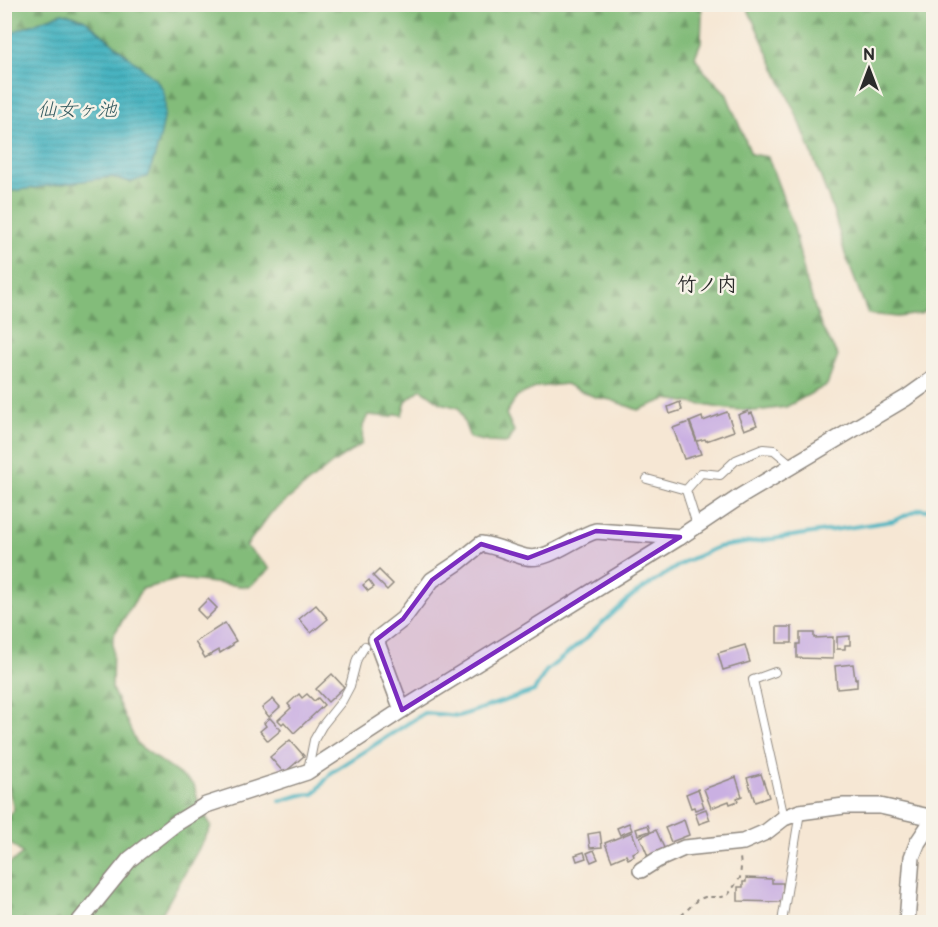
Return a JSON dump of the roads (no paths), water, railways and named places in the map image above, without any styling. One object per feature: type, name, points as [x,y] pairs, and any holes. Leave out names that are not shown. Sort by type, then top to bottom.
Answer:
[{"type":"street","points":[[79,922],[130,859],[175,824],[206,805],[307,772],[792,465],[906,398],[933,378]]},
{"type":"street","points":[[402,710],[370,643],[403,619],[432,580],[481,544],[494,545],[528,558],[542,556],[565,547],[587,533],[596,531],[680,537]]},
{"type":"street","points":[[641,870],[684,848],[743,842],[766,832],[784,818],[800,813],[844,806],[880,806],[933,818],[918,842],[912,858],[907,922]]},
{"type":"lane","points":[[686,490],[701,473],[720,475],[736,460],[763,449],[774,450],[792,465]]},
{"type":"lane","points":[[647,479],[686,490]]},
{"type":"lane","points":[[686,490],[697,525]]},
{"type":"lane","points":[[307,772],[314,740],[342,701],[354,674],[357,659],[370,643]]},
{"type":"lane","points":[[775,672],[753,680],[784,818]]},
{"type":"lane","points":[[782,922],[800,813]]},
{"type":"water","name":"仙女ヶ池","points":[[62,13],[85,20],[162,87],[165,98],[164,121],[154,158],[147,177],[131,182],[111,177],[5,192],[5,35]]},
{"type":"waterway","points":[[280,801],[314,794],[332,772],[424,713],[459,716],[534,691],[546,671],[632,596],[684,562],[718,547],[893,521],[920,509],[934,511]]},
{"type":"district","name":"竹ノ内","points":[[707,284]]}]
